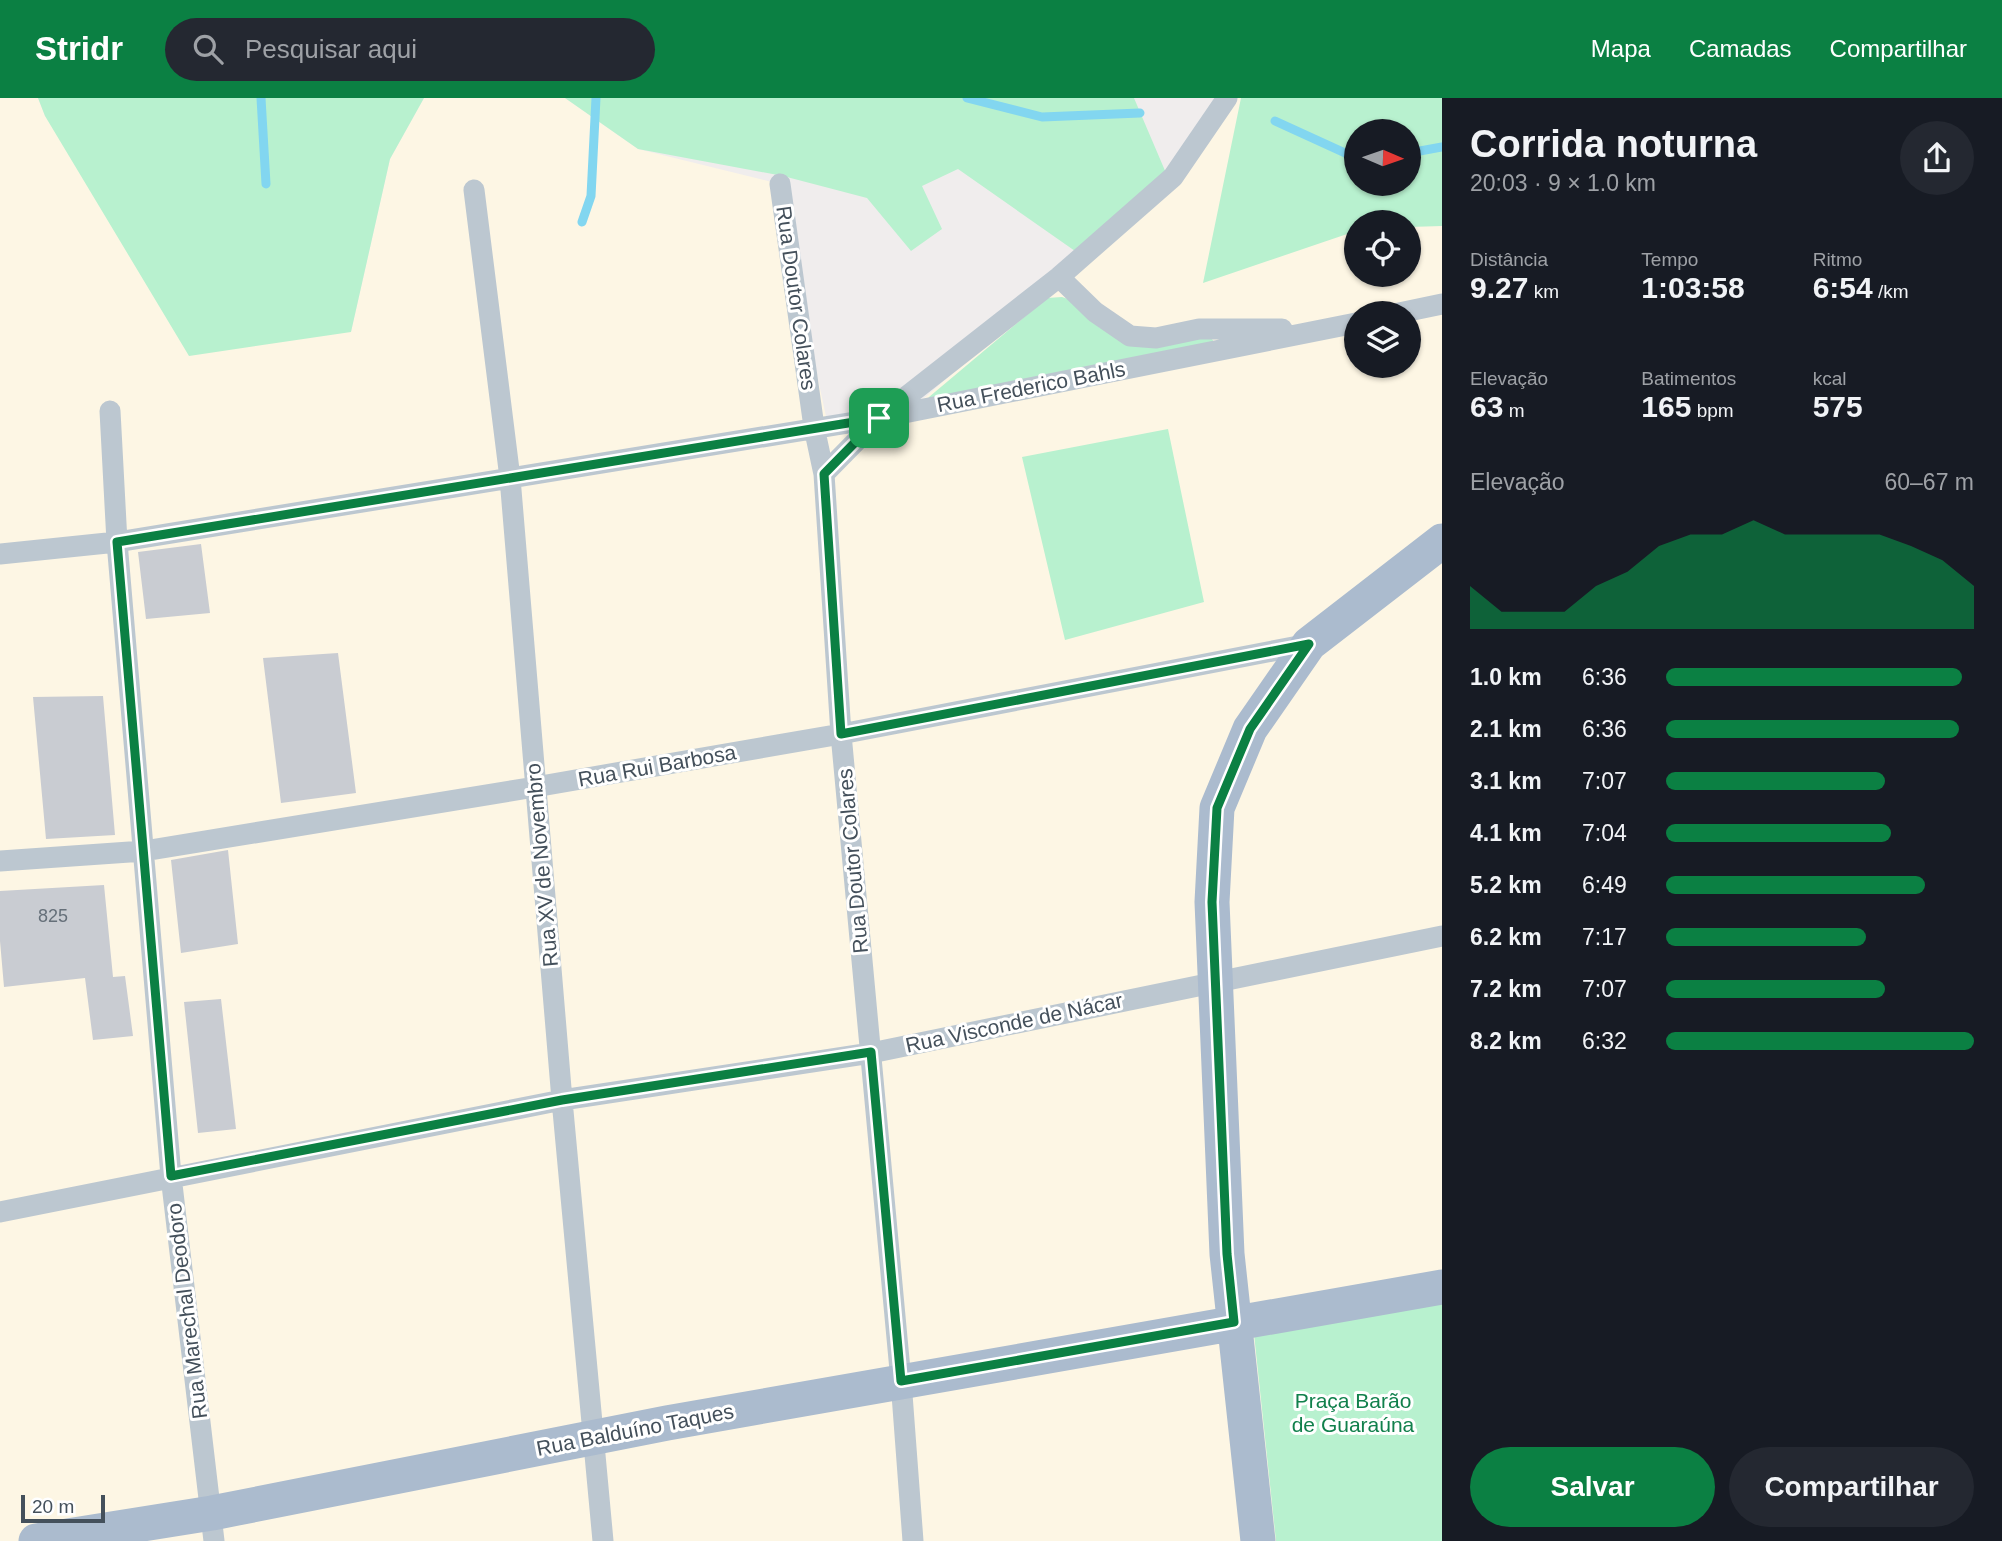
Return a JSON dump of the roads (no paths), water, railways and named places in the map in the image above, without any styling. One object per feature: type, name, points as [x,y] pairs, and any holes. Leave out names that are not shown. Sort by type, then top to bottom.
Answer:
[{"type":"main road","points":[[1258,1541],[1227,1254],[1212,902],[1217,808],[1250,729],[1309,644],[1442,541]]},
{"type":"main road","points":[[1234,1322],[1442,1287]]},
{"type":"main road","name":"Rua Balduíno Taques","points":[[36,1541],[213,1527],[594,1436],[1234,1322]]},
{"type":"street","points":[[824,474],[879,418],[1059,277],[1173,177],[1227,98]]},
{"type":"street","name":"Rua Doutor Colares","points":[[780,184],[814,427],[824,474],[841,734],[901,1381],[913,1541]]},
{"type":"street","name":"Rua XV de Novembro","points":[[474,190],[510,478],[562,1100],[603,1541]]},
{"type":"street","points":[[1059,277],[1095,312],[1130,336],[1156,338],[1199,329],[1329,329]]},
{"type":"street","points":[[1421,308],[1442,303]]},
{"type":"street","name":"Rua Frederico Bahls","points":[[0,554],[117,542],[879,418],[1344,326]]},
{"type":"street","name":"Rua Marechal Deodoro","points":[[110,411],[117,542],[171,1176],[213,1527]]},
{"type":"street","name":"Rua Rui Barbosa","points":[[0,861],[144,851],[535,787],[841,734],[1309,644]]},
{"type":"street","name":"Rua Visconde de Nácar","points":[[0,1212],[562,1100],[871,1052],[1442,936]]},
{"type":"waterway","points":[[261,98],[266,184]]},
{"type":"waterway","points":[[582,222],[591,196],[596,98]]},
{"type":"waterway","points":[[967,98],[1042,117],[1140,113]]},
{"type":"waterway","points":[[1275,121],[1344,153]]},
{"type":"waterway","points":[[1421,151],[1442,147]]},
{"type":"park label","name":"Praça Barão de Guaraúna","points":[[1353,1413]]}]
